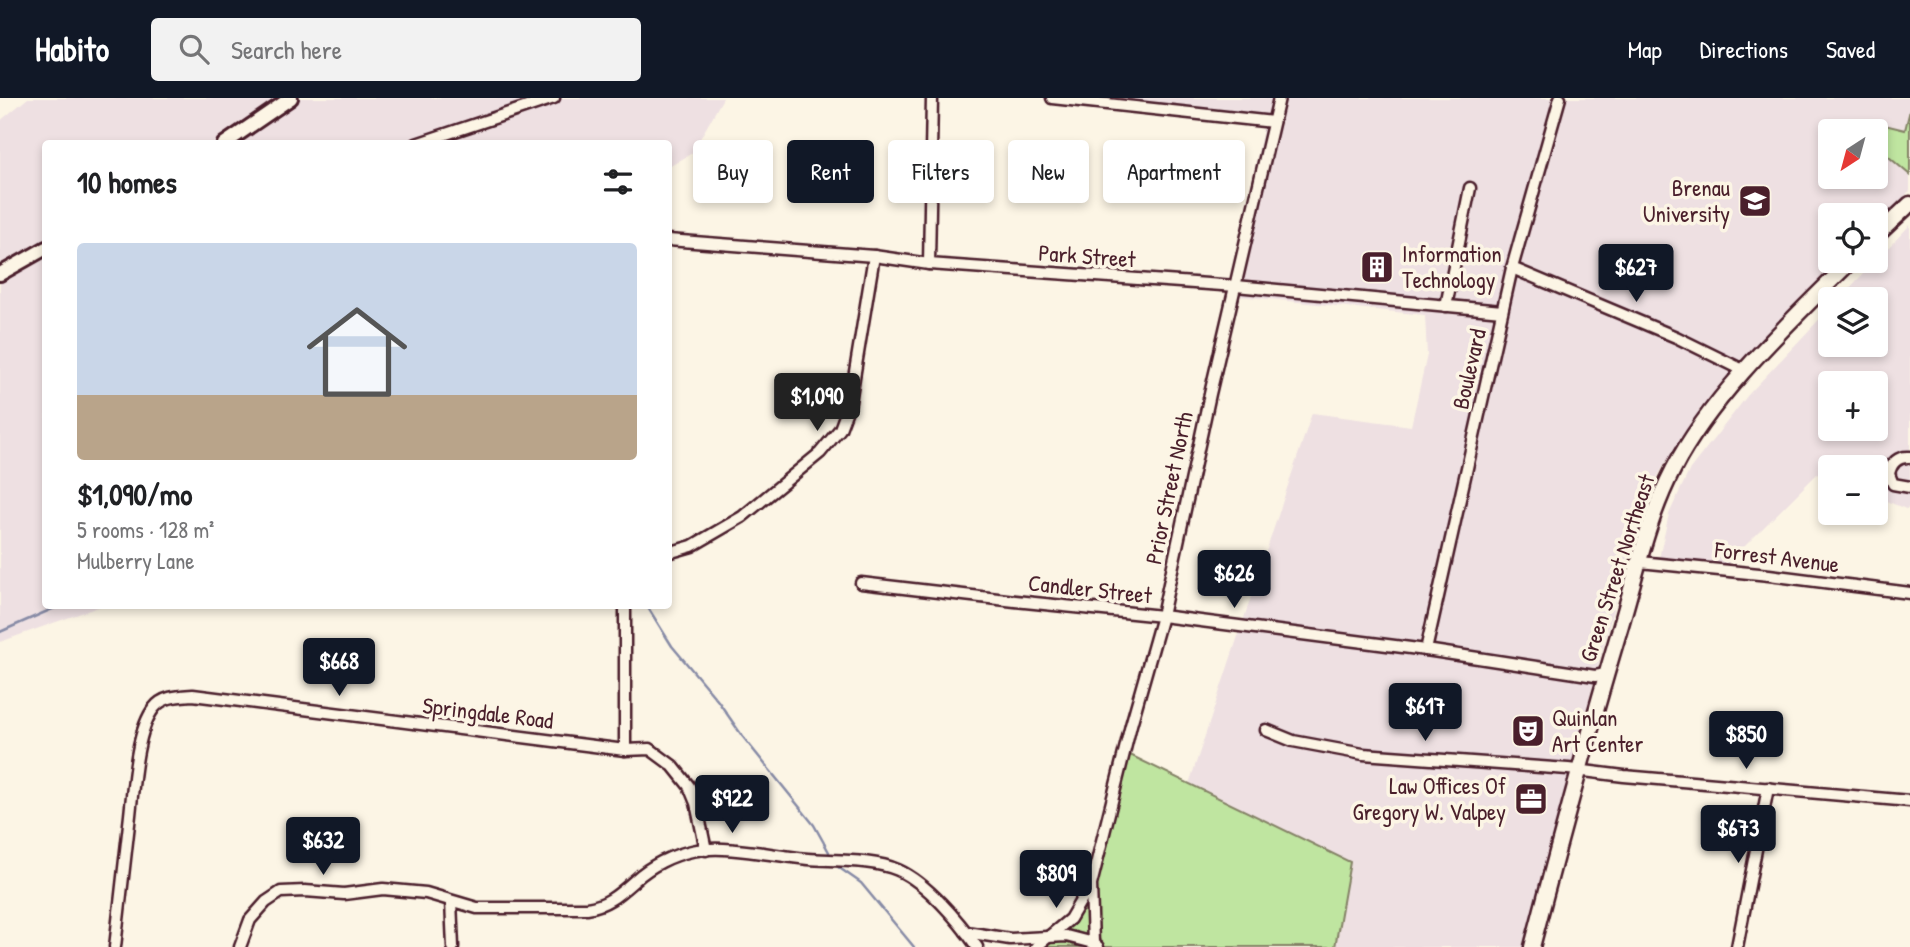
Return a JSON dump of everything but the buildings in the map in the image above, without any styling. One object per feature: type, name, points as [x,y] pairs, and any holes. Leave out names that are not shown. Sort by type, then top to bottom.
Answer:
[{"type":"highway","points":[[1888,225],[1910,204]]},
{"type":"highway","name":"Green Street Northeast","points":[[1532,947],[1606,674],[1663,491],[1673,469],[1700,428],[1745,371],[1839,273]]},
{"type":"main road","points":[[230,140],[291,98]]},
{"type":"main road","points":[[0,274],[42,250]]},
{"type":"street","points":[[428,140],[554,98]]},
{"type":"street","points":[[929,264],[932,98]]},
{"type":"street","points":[[1052,98],[1273,122]]},
{"type":"street","name":"Prior Street North","points":[[1091,885],[1162,615],[1279,98]]},
{"type":"street","name":"Boulevard","points":[[1426,650],[1512,268],[1560,98]]},
{"type":"street","points":[[1446,306],[1470,188]]},
{"type":"street","name":"Park Street","points":[[672,240],[874,256],[929,264],[1236,286],[1502,311]]},
{"type":"street","points":[[672,552],[692,546],[742,517],[820,453],[840,429],[850,402],[874,256]]},
{"type":"street","points":[[1512,268],[1676,337],[1745,371]]},
{"type":"street","points":[[1910,457],[1898,458],[1893,462],[1889,474],[1893,484],[1910,487]]},
{"type":"street","name":"Forrest Avenue","points":[[1640,562],[1910,593]]},
{"type":"street","name":"Candler Street","points":[[861,583],[1162,615],[1426,650],[1595,676],[1606,674]]},
{"type":"street","points":[[625,609],[625,750]]},
{"type":"street","name":"Springdale Road","points":[[115,947],[136,763],[147,720],[162,700],[193,695],[625,750],[650,749],[673,766],[689,786],[696,803],[706,850]]},
{"type":"street","points":[[1266,730],[1293,741],[1363,754],[1910,801]]},
{"type":"street","points":[[1737,947],[1768,788]]},
{"type":"street","points":[[240,947],[250,920],[266,902],[281,892],[344,894],[383,889],[426,893],[477,908],[568,909],[601,906],[626,891],[635,880],[659,863],[692,851],[706,850],[847,860],[897,869],[928,891],[977,947]]},
{"type":"street","points":[[1036,947],[1070,919],[1091,885]]},
{"type":"street","points":[[966,932],[1010,939],[1066,936],[1095,945],[1091,885]]},
{"type":"street","points":[[451,901],[453,947]]},
{"type":"shaded area","points":[[28,98],[723,98],[699,140],[693,140],[692,153],[672,165],[672,140],[42,140],[42,609],[93,609],[0,642],[0,121]]},
{"type":"shaded area","points":[[1104,98],[1910,98],[1910,191],[1888,213],[1888,203],[1818,203],[1818,273],[1828,273],[1769,332],[1708,402],[1666,462],[1645,499],[1570,772],[1547,880],[1525,947],[1335,947],[1350,862],[1189,784],[1312,413],[1411,426],[1427,355],[1425,315],[1229,295],[1265,119]]},
{"type":"shaded area","points":[[1910,225],[1910,508],[1888,502],[1888,455],[1818,455],[1818,474],[1726,565],[1659,558],[1669,514],[1690,469],[1748,395],[1818,321],[1818,357],[1888,357],[1888,287],[1851,287],[1864,273],[1888,273],[1888,248]]},
{"type":"green space","points":[[1910,110],[1910,175],[1888,156],[1888,126],[1905,130]]},
{"type":"green space","points":[[1124,752],[1350,862],[1335,947],[1044,947],[1074,924]]},
{"type":"waterway","points":[[0,632],[52,609]]},
{"type":"waterway","points":[[649,609],[672,646],[814,825],[829,852]]},
{"type":"waterway","points":[[838,867],[861,883],[914,947]]},
{"type":"place","name":"Brenau University","points":[[1755,201]]},
{"type":"place","name":"Information Technology","points":[[1377,267]]},
{"type":"place","name":"Quinlan Art Center","points":[[1528,731]]},
{"type":"place","name":"Law Offices Of Gregory W. Valpey","points":[[1531,799]]}]
